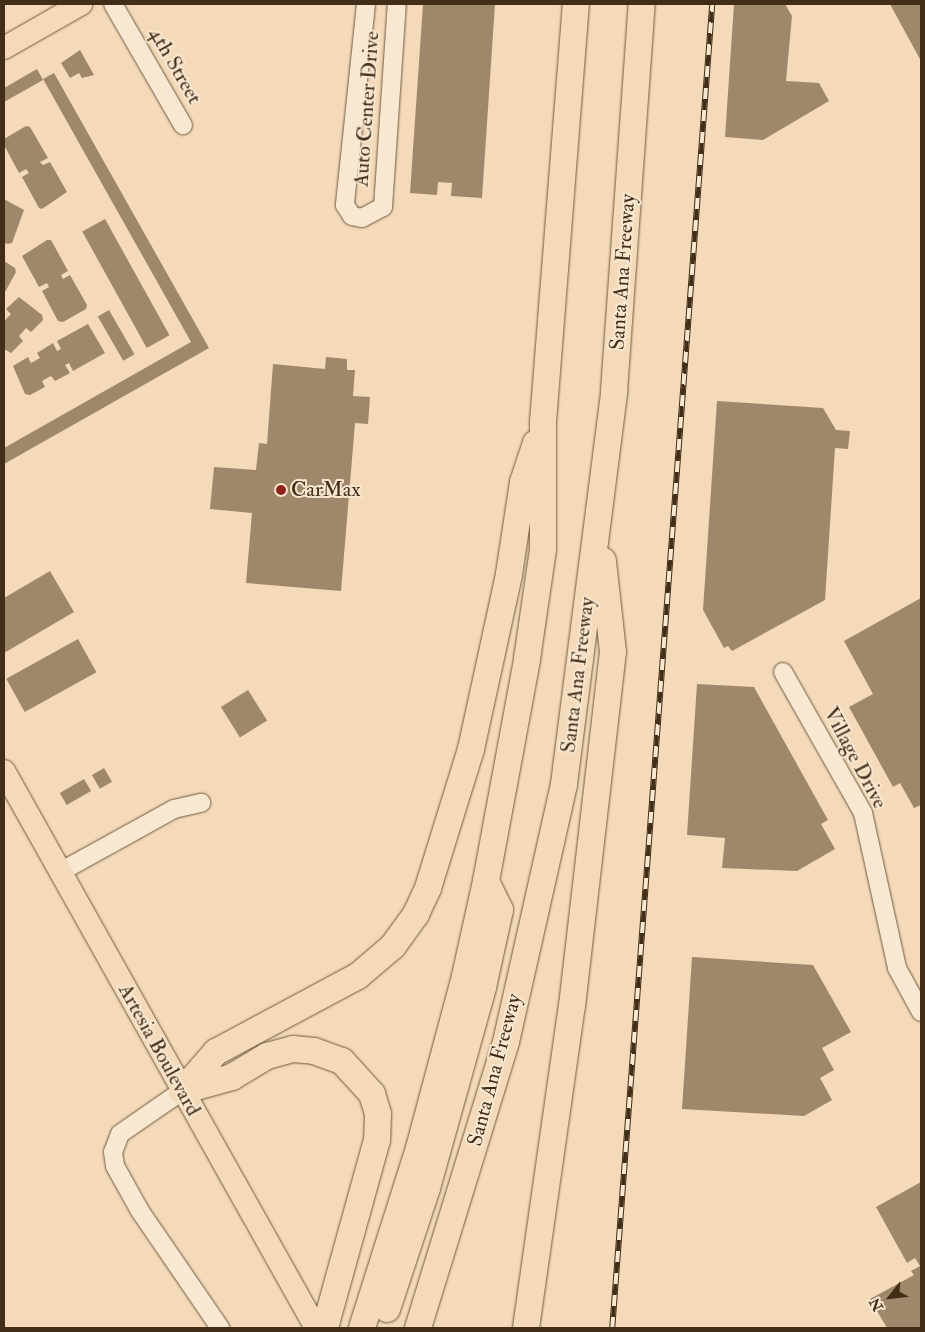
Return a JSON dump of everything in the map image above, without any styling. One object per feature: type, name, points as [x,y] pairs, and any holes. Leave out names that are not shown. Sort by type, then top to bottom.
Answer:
[{"type":"highway","points":[[374,1322],[465,976],[486,881],[527,659],[542,549],[543,422],[576,4]]},
{"type":"highway","name":"Santa Ana Freeway","points":[[418,1328],[506,1042],[562,794],[614,391],[642,4]]},
{"type":"highway","points":[[182,1091],[216,1052],[358,976],[393,946],[416,914],[434,872],[471,749],[507,584],[523,482],[543,422]]},
{"type":"highway","points":[[526,1328],[572,1006],[613,652],[599,516]]},
{"type":"highway","points":[[182,1091],[232,1076],[267,1056],[292,1049],[314,1051],[342,1061],[372,1094],[379,1123],[377,1140],[325,1328]]},
{"type":"main road","points":[[4,48],[81,4]]},
{"type":"main road","name":"Artesia Boulevard","points":[[4,770],[316,1328]]},
{"type":"street","name":"4th Street","points":[[113,4],[183,125]]},
{"type":"street","name":"Auto Center Drive","points":[[366,4],[345,205],[352,216],[362,218],[383,207],[397,4]]},
{"type":"street","name":"Village Drive","points":[[783,672],[863,813],[897,968],[921,1012]]},
{"type":"street","points":[[60,872],[174,809],[201,803]]},
{"type":"street","points":[[182,1091],[120,1134],[113,1152],[115,1166],[140,1211],[220,1328]]},
{"type":"building","points":[[423,4],[495,4],[482,198],[451,196],[452,183],[438,182],[437,195],[410,193]]},
{"type":"building","points":[[734,4],[785,4],[792,16],[786,81],[819,83],[829,101],[763,140],[725,137]]},
{"type":"building","points":[[891,4],[921,4],[921,61],[891,6]]},
{"type":"building","points":[[80,50],[94,75],[82,78],[79,73],[70,78],[61,63]]},
{"type":"building","points":[[37,69],[43,80],[4,102],[4,88]]},
{"type":"building","points":[[54,73],[209,348],[4,464],[4,448],[191,342],[43,79]]},
{"type":"building","points":[[26,126],[30,127],[48,158],[40,162],[43,165],[50,162],[67,192],[42,209],[39,208],[22,177],[29,173],[26,169],[19,173],[4,145],[4,139]]},
{"type":"building","points":[[4,199],[24,210],[12,243],[8,244],[4,243]]},
{"type":"building","points":[[105,219],[169,335],[147,348],[82,232]]},
{"type":"building","points":[[47,240],[51,240],[68,271],[61,275],[63,279],[70,275],[87,305],[86,309],[63,322],[58,321],[42,291],[49,287],[47,283],[39,287],[22,256]]},
{"type":"building","points":[[4,261],[15,268],[16,272],[4,294]]},
{"type":"building","points":[[19,297],[42,315],[43,320],[31,332],[26,328],[19,336],[23,341],[11,353],[4,349],[4,321],[11,314],[6,309]]},
{"type":"building","points":[[109,310],[134,354],[123,361],[98,316]]},
{"type":"building","points":[[88,324],[105,353],[73,371],[69,363],[65,365],[70,373],[55,381],[51,376],[42,381],[45,387],[30,395],[25,394],[13,366],[28,357],[31,363],[40,358],[37,353],[53,343],[57,351],[61,349],[57,341]]},
{"type":"building","name":"CarMax","points":[[326,357],[347,359],[347,370],[355,370],[353,396],[370,397],[368,424],[355,423],[341,591],[246,583],[252,513],[210,509],[214,467],[256,470],[259,443],[267,444],[273,364],[325,369]]},
{"type":"building","points":[[717,401],[823,408],[836,430],[850,431],[848,449],[835,448],[825,600],[732,651],[728,646],[724,648],[703,610]]},
{"type":"building","points":[[50,571],[74,612],[4,653],[4,598]]},
{"type":"building","points":[[921,598],[921,805],[914,808],[900,783],[893,787],[849,707],[873,694],[844,641]]},
{"type":"building","points":[[78,639],[96,672],[25,712],[6,679]]},
{"type":"building","points":[[697,684],[754,687],[828,820],[821,824],[835,849],[797,871],[722,868],[725,838],[687,835]]},
{"type":"building","points":[[248,690],[267,721],[240,737],[221,707]]},
{"type":"building","points":[[104,768],[112,782],[100,789],[92,775]]},
{"type":"building","points":[[84,779],[91,791],[67,805],[60,793]]},
{"type":"building","points":[[692,957],[813,965],[851,1032],[822,1048],[834,1070],[820,1078],[832,1100],[804,1116],[682,1109]]},
{"type":"building","points":[[921,1182],[921,1328],[887,1328],[870,1299],[914,1275],[911,1271],[920,1266],[915,1258],[907,1263],[876,1207]]},
{"type":"railway","points":[[612,1328],[712,4]]},
{"type":"place","name":"CarMax","points":[[281,490]]}]
